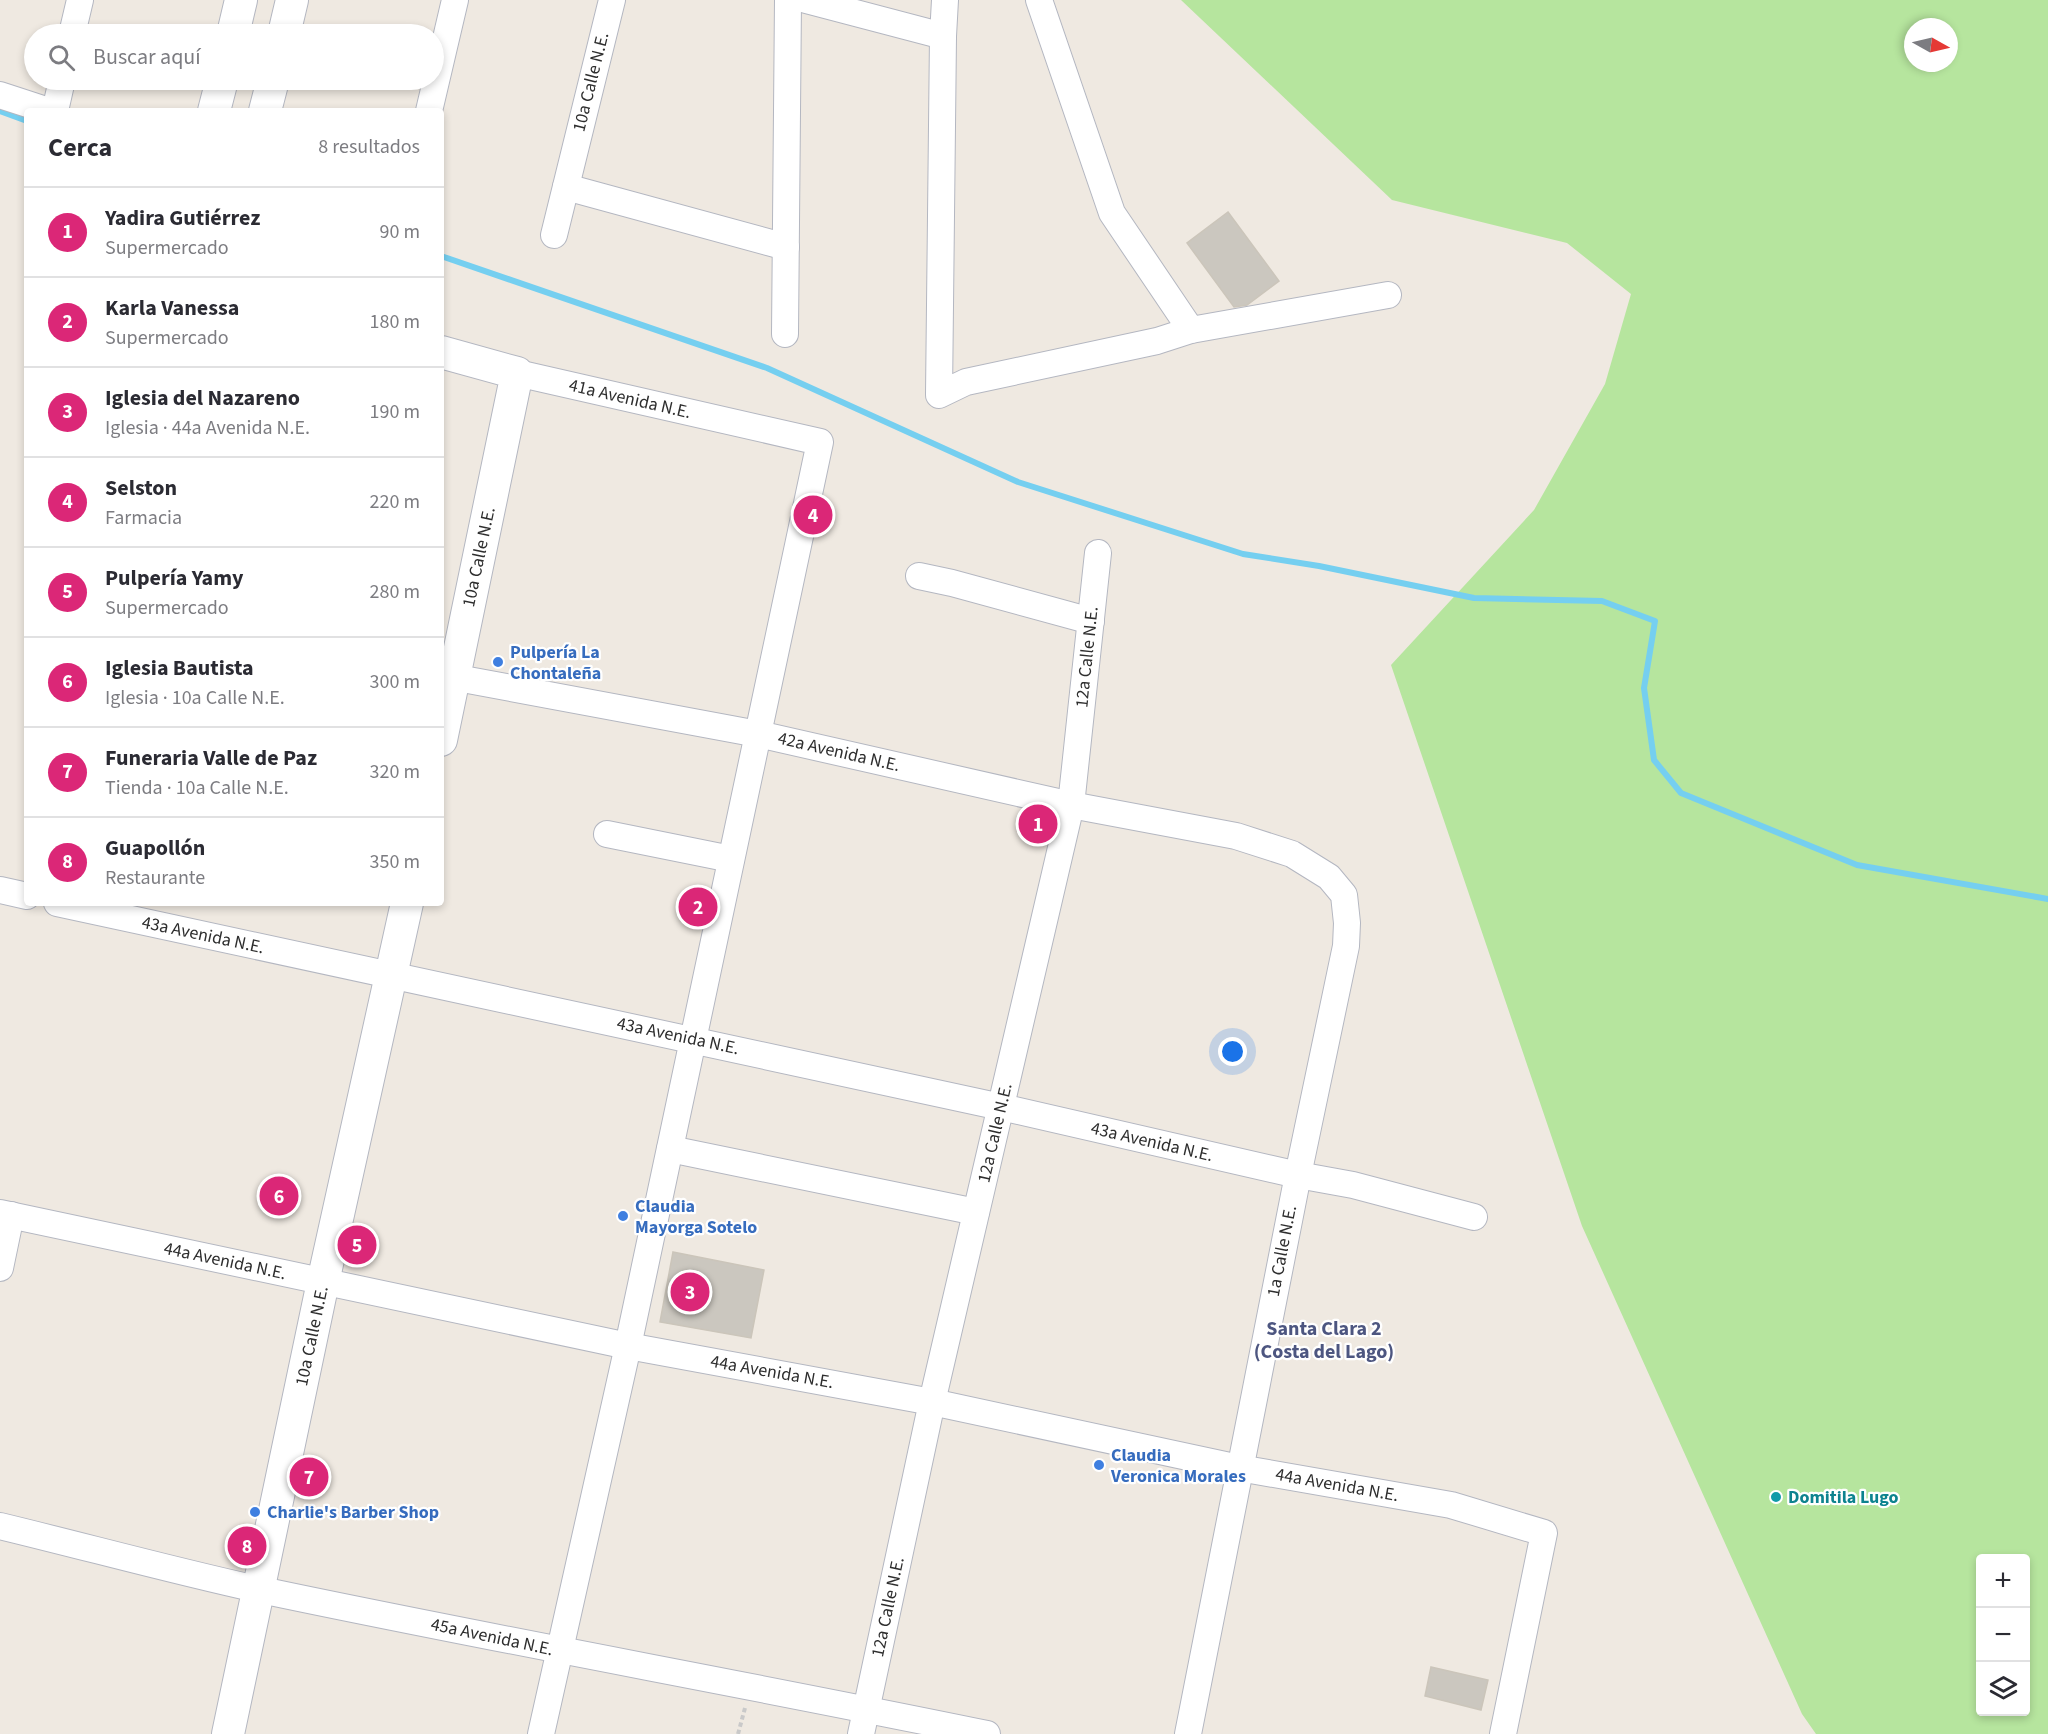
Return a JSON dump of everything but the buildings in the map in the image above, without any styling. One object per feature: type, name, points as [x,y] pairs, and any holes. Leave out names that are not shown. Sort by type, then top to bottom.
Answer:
[{"type":"street","points":[[74,24],[80,0]]},
{"type":"street","points":[[235,24],[241,0]]},
{"type":"street","points":[[286,24],[292,0]]},
{"type":"street","points":[[444,47],[455,0]]},
{"type":"street","name":"10a Calle N.E.","points":[[554,235],[612,0]]},
{"type":"street","points":[[785,334],[788,0]]},
{"type":"street","points":[[806,0],[943,36]]},
{"type":"street","points":[[945,0],[939,395],[966,382],[1157,341],[1191,330],[1388,295]]},
{"type":"street","points":[[1039,0],[1112,213],[1191,330]]},
{"type":"street","points":[[56,108],[60,90]]},
{"type":"street","points":[[215,108],[219,90]]},
{"type":"street","points":[[266,108],[270,90]]},
{"type":"street","points":[[430,108],[434,90]]},
{"type":"street","points":[[0,94],[41,108]]},
{"type":"street","points":[[566,187],[786,247]]},
{"type":"street","name":"41a Avenida N.E.","points":[[444,353],[517,374],[820,442],[758,734]]},
{"type":"street","name":"10a Calle N.E.","points":[[444,708],[447,677],[517,374]]},
{"type":"street","name":"12a Calle N.E.","points":[[861,1734],[932,1401],[1071,805],[1098,553]]},
{"type":"street","points":[[919,576],[1091,621]]},
{"type":"street","name":"42a Avenida N.E.","points":[[447,677],[758,734],[1071,805],[1236,836],[1292,854],[1329,877],[1344,896],[1347,923],[1346,946]]},
{"type":"street","points":[[541,1734],[628,1346],[758,734]]},
{"type":"street","points":[[607,834],[731,859]]},
{"type":"street","points":[[0,890],[24,895]]},
{"type":"street","name":"43a Avenida N.E.","points":[[79,906],[1001,1107],[1298,1175],[1353,1185],[1474,1217]]},
{"type":"street","name":"10a Calle N.E.","points":[[228,1734],[323,1282],[406,906]]},
{"type":"street","name":"1a Calle N.E.","points":[[1188,1734],[1239,1468],[1346,946]]},
{"type":"street","points":[[670,1149],[976,1212]]},
{"type":"street","points":[[0,1268],[5,1214]]},
{"type":"street","name":"44a Avenida N.E.","points":[[5,1214],[628,1346],[932,1401],[1239,1468],[1451,1505],[1544,1533],[1503,1734]]},
{"type":"street","name":"45a Avenida N.E.","points":[[0,1526],[258,1589],[560,1651],[987,1734]]},
{"type":"green space","points":[[1181,0],[2048,0],[2048,1734],[1816,1734],[1802,1714],[1582,1226],[1391,665],[1534,510],[1605,384],[1631,294],[1567,243],[1392,200]]},
{"type":"waterway","points":[[0,111],[24,120]]},
{"type":"waterway","points":[[444,257],[767,368],[1018,482],[1243,554],[1319,566],[1474,598],[1602,601],[1655,621],[1644,688],[1654,760],[1681,793],[1857,865],[2048,899]]},
{"type":"place","name":"Selston","points":[[813,515]]},
{"type":"place","name":"Pulpería La Chontaleña","points":[[498,662]]},
{"type":"place","name":"Yadira Gutiérrez","points":[[1038,824]]},
{"type":"place","name":"Karla Vanessa","points":[[698,907]]},
{"type":"place","name":"Iglesia Bautista","points":[[279,1196]]},
{"type":"place","name":"Claudia Mayorga Sotelo","points":[[623,1216]]},
{"type":"place","name":"Pulpería Yamy","points":[[357,1245]]},
{"type":"place","name":"Iglesia del Nazareno","points":[[690,1292]]},
{"type":"place","name":"Claudia Veronica Morales","points":[[1099,1465]]},
{"type":"place","name":"Funeraria Valle de Paz","points":[[309,1477]]},
{"type":"place","name":"Domitila Lugo","points":[[1776,1497]]},
{"type":"place","name":"Charlie's Barber Shop","points":[[255,1512]]},
{"type":"place","name":"Guapollón","points":[[247,1546]]},
{"type":"district","name":"Santa Clara 2 (Costa del Lago)","points":[[1324,1340]]}]
